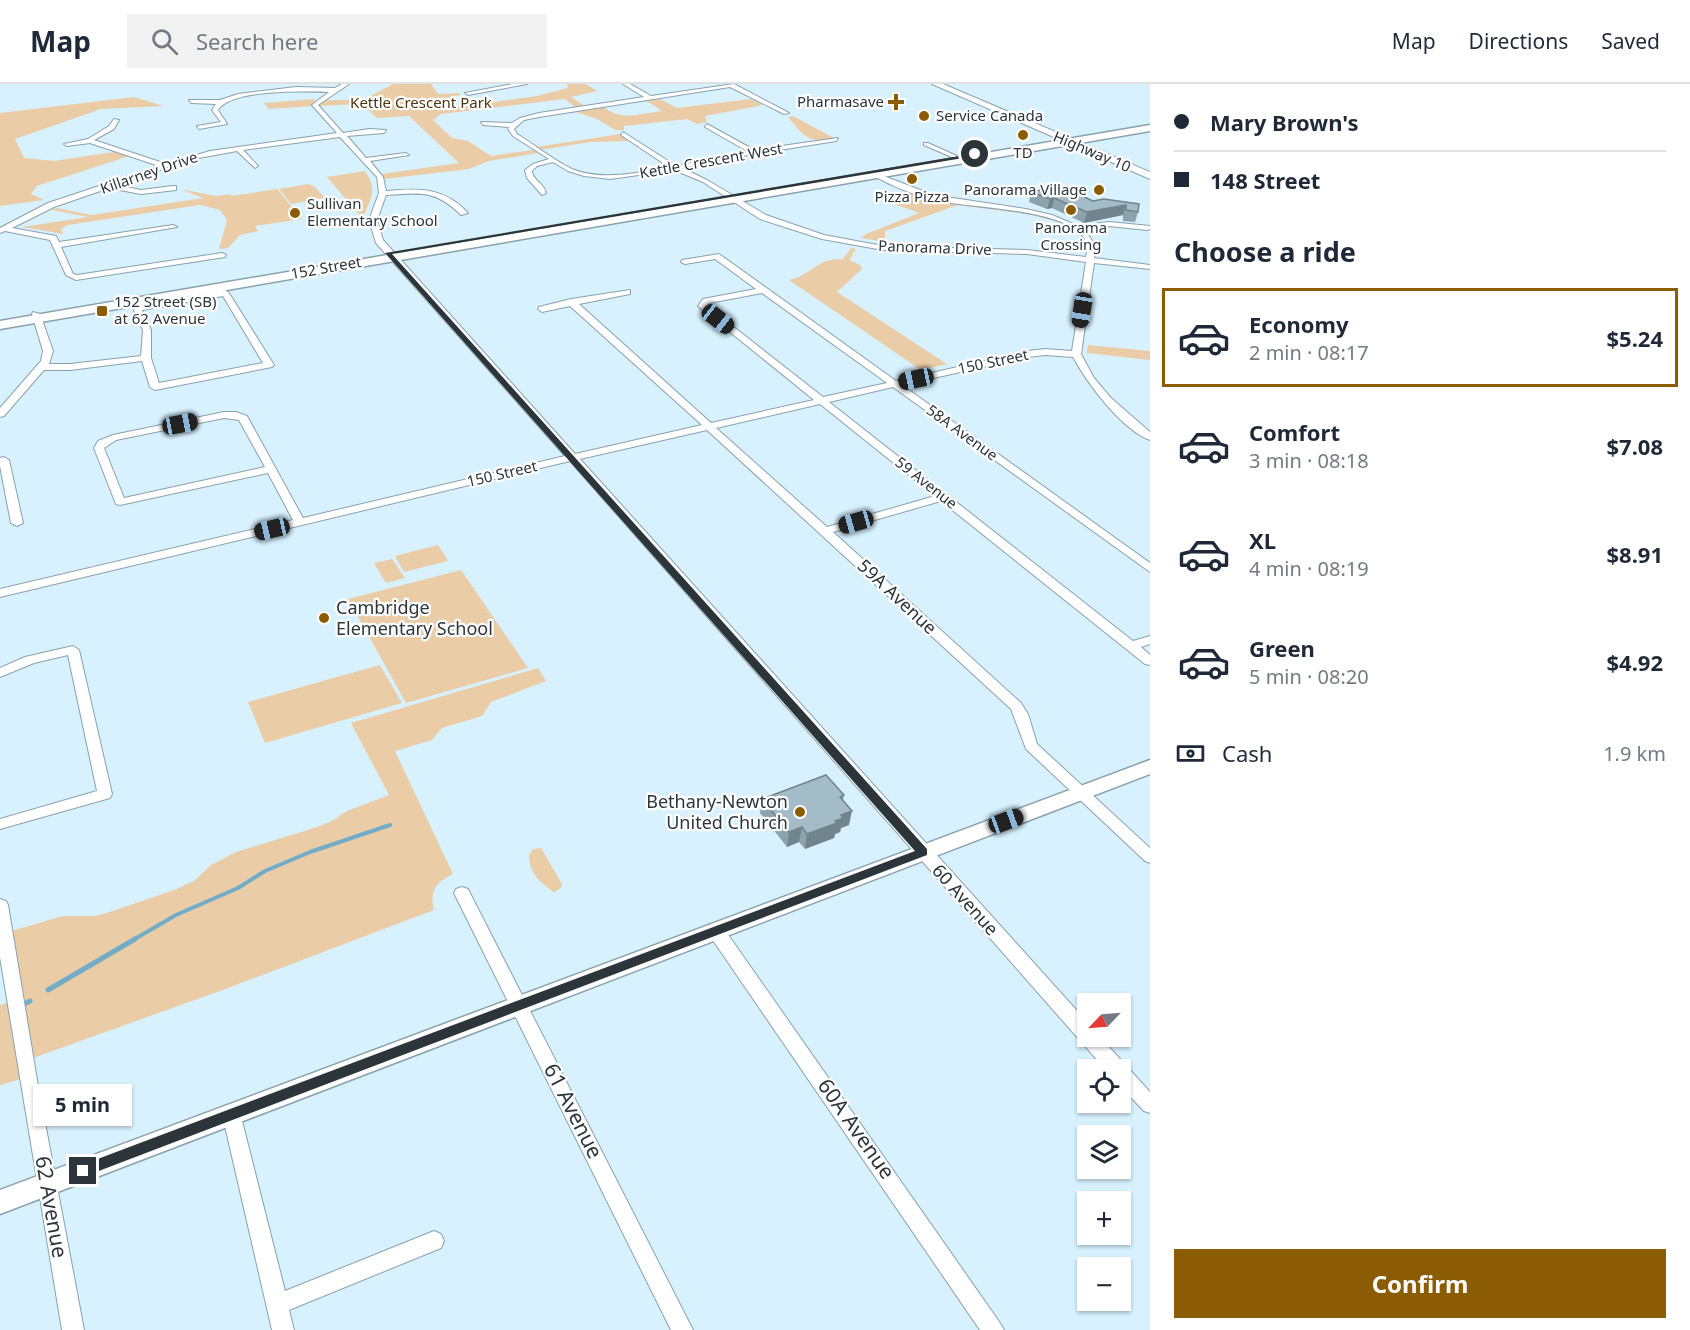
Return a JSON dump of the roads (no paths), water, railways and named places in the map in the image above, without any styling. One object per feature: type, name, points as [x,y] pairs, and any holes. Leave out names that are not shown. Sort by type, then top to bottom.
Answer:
[{"type":"highway","name":"Highway 10","points":[[936,84],[1150,169]]},
{"type":"highway","name":"Highway 10","points":[[949,84],[1150,176]]},
{"type":"main road","name":"152 Street","points":[[0,320],[37,316],[1150,127]]},
{"type":"main road","name":"152 Street","points":[[951,160],[975,154],[1073,140]]},
{"type":"main road","name":"152 Street","points":[[0,325],[37,316]]},
{"type":"main road","points":[[0,1202],[1150,767]]},
{"type":"street","points":[[346,84],[315,105],[380,177],[383,193],[426,190],[440,192],[451,198],[464,213]]},
{"type":"street","points":[[468,93],[524,84]]},
{"type":"street","points":[[626,84],[651,98]]},
{"type":"street","points":[[483,123],[513,125],[522,119],[539,115],[731,85],[786,114]]},
{"type":"street","points":[[191,101],[220,102],[238,96],[276,91],[336,90]]},
{"type":"street","points":[[199,127],[225,123],[215,110],[220,102]]},
{"type":"street","points":[[67,144],[90,141],[111,129],[116,120]]},
{"type":"street","points":[[513,125],[511,129],[513,133],[554,160]]},
{"type":"street","points":[[707,126],[753,152]]},
{"type":"street","name":"Killarney Drive","points":[[2,230],[51,205],[111,186],[163,165],[210,153],[384,131]]},
{"type":"street","points":[[623,134],[675,168],[702,179],[731,197]]},
{"type":"street","name":"Kettle Crescent West","points":[[554,160],[570,170],[586,175],[617,176],[836,139]]},
{"type":"street","points":[[90,141],[163,165]]},
{"type":"street","points":[[926,144],[951,160]]},
{"type":"street","points":[[238,149],[255,166]]},
{"type":"street","points":[[365,160],[406,155]]},
{"type":"street","points":[[542,193],[541,188],[528,177],[528,170],[535,165],[554,160]]},
{"type":"street","points":[[880,172],[899,187],[923,195],[1033,212],[1078,228],[1091,240],[1076,354],[1104,397],[1132,424],[1150,437]]},
{"type":"street","points":[[111,186],[141,192],[173,188]]},
{"type":"street","name":"60 Avenue","points":[[383,193],[373,224],[378,239],[390,255],[1077,1024]]},
{"type":"street","name":"Panorama Drive","points":[[731,197],[780,225],[857,244],[910,250],[1017,252],[1089,258],[1150,267]]},
{"type":"street","points":[[1078,228],[1109,224],[1147,228]]},
{"type":"street","points":[[57,245],[173,227]]},
{"type":"street","points":[[2,230],[53,237],[70,275],[76,279],[222,255]]},
{"type":"street","name":"58A Avenue","points":[[685,262],[716,256],[1150,568]]},
{"type":"street","name":"59 Avenue","points":[[764,290],[706,301],[702,306],[1150,661]]},
{"type":"street","points":[[542,309],[627,292]]},
{"type":"street","points":[[225,293],[269,365],[155,387],[146,358],[147,330],[136,308],[225,293]]},
{"type":"street","name":"59A Avenue","points":[[571,302],[1016,706],[1021,714],[1031,746],[1150,857]]},
{"type":"street","points":[[0,414],[43,367],[48,351],[37,316]]},
{"type":"street","name":"150 Street","points":[[0,593],[571,458],[1028,354],[1076,354]]},
{"type":"street","points":[[43,367],[70,367],[146,358]]},
{"type":"street","points":[[271,469],[120,502],[99,448],[102,443],[113,438],[224,415],[236,415],[243,418],[271,469],[300,522]]},
{"type":"street","points":[[2,461],[16,523]]},
{"type":"street","points":[[825,531],[944,497]]},
{"type":"street","points":[[1131,646],[1150,640]]},
{"type":"street","points":[[0,674],[30,660],[74,650],[105,794],[0,825]]},
{"type":"street","name":"61 Avenue","points":[[462,893],[682,1330]]},
{"type":"street","name":"62 Avenue","points":[[0,905],[73,1330]]},
{"type":"street","name":"60A Avenue","points":[[716,931],[993,1330]]},
{"type":"street","name":"60 Avenue","points":[[1098,1047],[1108,1059]]},
{"type":"street","name":"60 Avenue","points":[[1131,1085],[1150,1106]]},
{"type":"street","points":[[231,1113],[283,1330]]},
{"type":"street","points":[[276,1305],[434,1240]]},
{"type":"waterway","points":[[133,940],[176,915],[238,888],[265,871],[310,852],[390,825]]},
{"type":"waterway","points":[[48,990],[135,939]]},
{"type":"waterway","points":[[26,1003],[30,1001]]},
{"type":"place","name":"Pharmasave","points":[[896,102]]},
{"type":"place","name":"Service Canada","points":[[924,116]]},
{"type":"place","name":"TD","points":[[1023,135]]},
{"type":"place","name":"Pizza Pizza","points":[[912,179]]},
{"type":"place","name":"Panorama Village","points":[[1099,190]]},
{"type":"place","name":"Panorama Crossing","points":[[1071,210]]},
{"type":"place","name":"Sullivan Elementary School","points":[[295,213]]},
{"type":"place","name":"152 Street (SB) at 62 Avenue","points":[[102,311]]},
{"type":"place","name":"Cambridge Elementary School","points":[[324,618]]},
{"type":"place","name":"Bethany-Newton United Church","points":[[800,812]]},
{"type":"park label","name":"Kettle Crescent Park","points":[[421,103]]}]
